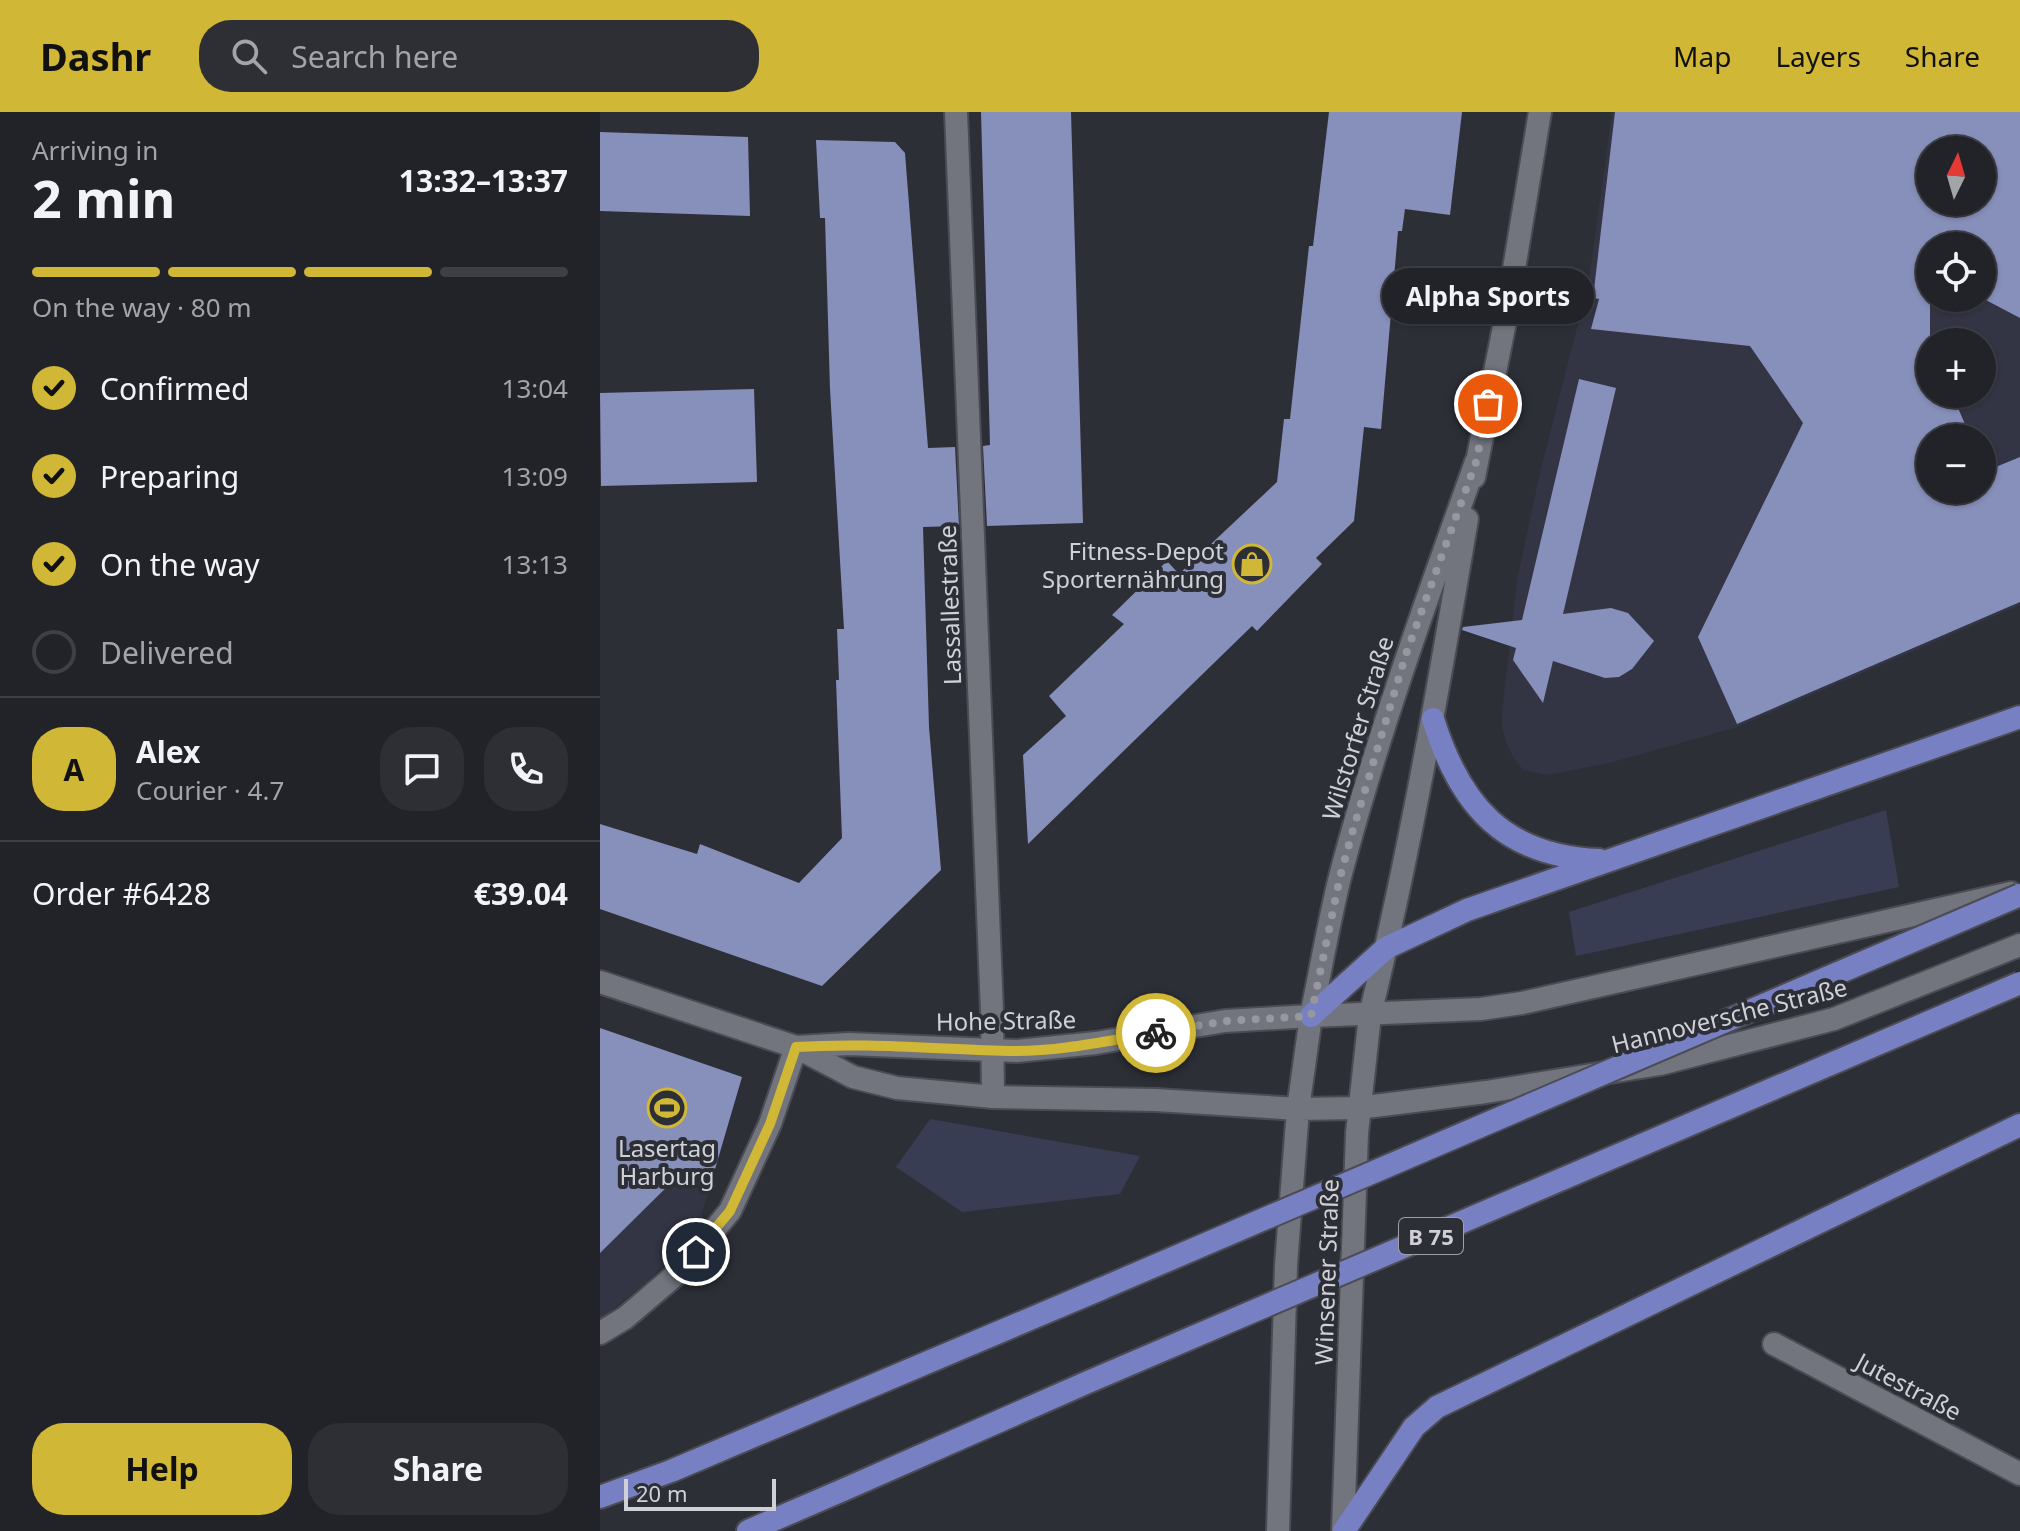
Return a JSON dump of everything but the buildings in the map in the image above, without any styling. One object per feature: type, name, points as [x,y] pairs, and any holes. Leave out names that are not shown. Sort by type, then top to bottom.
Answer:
[{"type":"highway","points":[[1311,1016],[1386,948],[1467,910],[2020,717]]},
{"type":"highway","points":[[1433,719],[1451,770],[1467,795],[1491,820],[1519,842],[1541,852],[1572,859],[1612,861]]},
{"type":"highway","points":[[600,1497],[685,1465],[2020,893]]},
{"type":"highway","name":"B 75","points":[[748,1531],[2020,983]]},
{"type":"highway","points":[[1343,1531],[1414,1427],[1437,1407],[2020,1125]]},
{"type":"street","name":"Lassallestraße","points":[[956,112],[993,1097]]},
{"type":"street","name":"Wilstorfer Straße","points":[[1370,1015],[1433,719],[1540,112]]},
{"type":"street","name":"Wilstorfer Straße","points":[[1311,1016],[1353,830],[1406,654],[1476,462]]},
{"type":"street","points":[[1311,1016],[1481,1009],[1522,1003],[2020,893]]},
{"type":"street","name":"Hannoversche Straße","points":[[1298,1109],[1358,1108],[1486,1092],[1660,1064],[1834,1019],[2020,945]]},
{"type":"street","name":"Hohe Straße","points":[[600,982],[796,1047],[853,1077],[897,1088],[993,1097],[1156,1100],[1298,1109]]},
{"type":"street","name":"Winsener Straße","points":[[1343,1531],[1358,1108],[1370,1015]]},
{"type":"street","name":"Hohe Straße","points":[[796,1047],[849,1044],[1062,1048],[1225,1021],[1311,1016]]},
{"type":"street","name":"Winsener Straße","points":[[1278,1531],[1286,1265],[1298,1109],[1311,1016]]},
{"type":"street","points":[[600,1333],[625,1318],[679,1272],[730,1211],[770,1124],[796,1047]]},
{"type":"street","name":"Jutestraße","points":[[1774,1344],[2020,1474]]},
{"type":"shaded area","points":[[1612,112],[2020,112],[2020,605],[1737,727],[1613,762],[1548,775],[1523,770],[1507,745],[1502,711],[1518,576],[1541,468],[1589,281]]},
{"type":"shaded area","points":[[1886,810],[1899,887],[1576,956],[1569,912]]},
{"type":"shaded area","points":[[600,1028],[742,1077],[696,1233],[649,1280],[600,1320]]},
{"type":"shaded area","points":[[930,1119],[1140,1156],[1120,1194],[962,1212],[896,1167]]},
{"type":"way so far","points":[[1156,1033],[1225,1021],[1311,1016],[1353,830],[1406,654],[1476,462],[1488,404]]},
{"type":"place","name":"Alpha Sports","points":[[1488,404]]},
{"type":"place","name":"Fitness-Depot Sporternährung","points":[[1252,564]]},
{"type":"place","name":"Lasertag Harburg","points":[[667,1108]]},
{"type":"route","points":[[696,1252],[730,1211],[778,1105],[796,1047],[849,1044],[1017,1051],[1062,1048],[1156,1033]]}]
